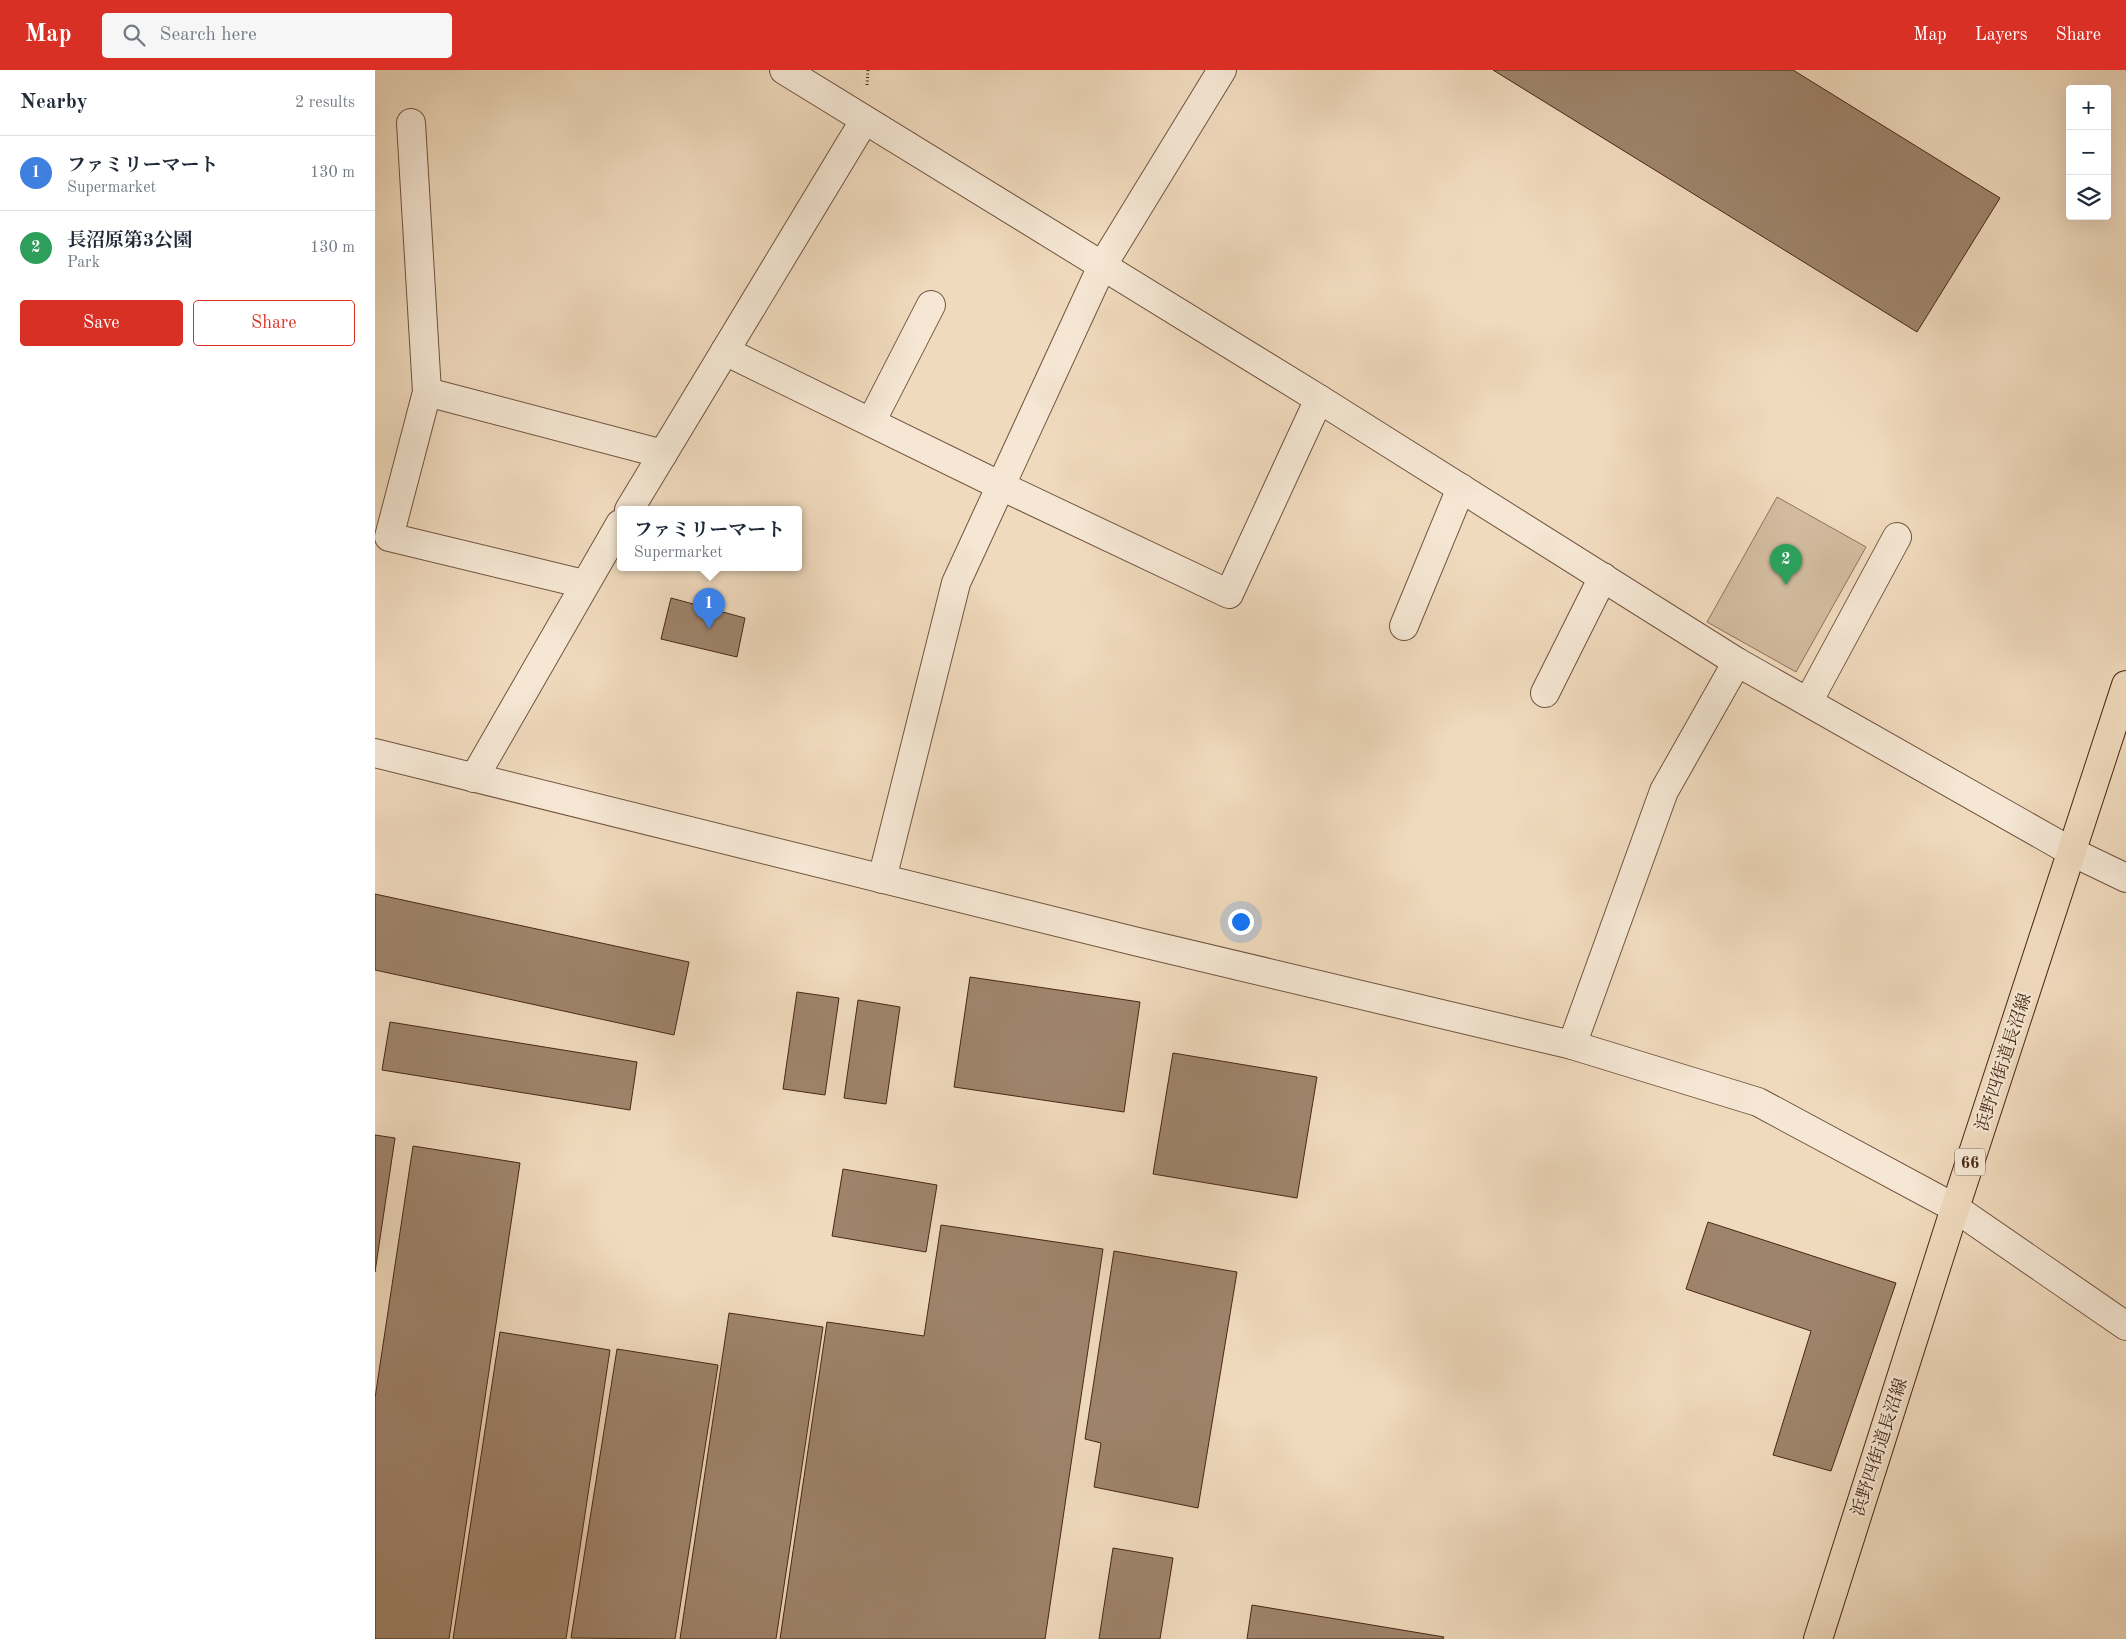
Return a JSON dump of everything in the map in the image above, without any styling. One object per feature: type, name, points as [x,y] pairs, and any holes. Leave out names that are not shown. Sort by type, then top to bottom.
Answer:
[{"type":"main road","name":"浜野四街道長沼線","points":[[1818,1639],[1955,1208],[2126,685]]},
{"type":"street","points":[[784,70],[1319,399],[1737,662],[2072,852],[2126,878]]},
{"type":"street","points":[[882,879],[956,582],[1102,266],[1222,70]]},
{"type":"street","points":[[631,506],[864,120]]},
{"type":"street","points":[[411,123],[427,392],[389,537],[584,584]]},
{"type":"street","points":[[871,422],[931,305]]},
{"type":"street","points":[[725,351],[1001,486],[1229,594],[1319,399]]},
{"type":"street","points":[[427,392],[663,454]]},
{"type":"street","points":[[1404,626],[1461,488]]},
{"type":"street","points":[[474,778],[617,529]]},
{"type":"street","points":[[1808,702],[1897,537]]},
{"type":"street","points":[[1545,693],[1603,577]]},
{"type":"street","points":[[1572,1045],[1664,791],[1737,662]]},
{"type":"street","points":[[375,754],[882,879],[1572,1045],[1758,1102],[1955,1208],[2126,1326]]},
{"type":"shaded area","points":[[1777,497],[1866,547],[1796,672],[1707,622]]},
{"type":"building","points":[[1493,70],[1793,70],[2000,198],[1917,332]]},
{"type":"building","points":[[671,598],[745,618],[737,657],[661,639]]},
{"type":"building","points":[[375,894],[689,962],[674,1035],[375,970]]},
{"type":"building","points":[[970,977],[1140,1002],[1124,1112],[954,1087]]},
{"type":"building","points":[[797,992],[839,998],[825,1095],[783,1089]]},
{"type":"building","points":[[858,1000],[900,1007],[886,1104],[844,1098]]},
{"type":"building","points":[[390,1022],[637,1062],[630,1110],[382,1070]]},
{"type":"building","points":[[1173,1053],[1317,1077],[1297,1198],[1153,1174]]},
{"type":"building","points":[[375,1135],[395,1138],[375,1272]]},
{"type":"building","points":[[413,1146],[520,1163],[449,1639],[375,1639],[375,1398]]},
{"type":"building","points":[[843,1169],[937,1185],[926,1252],[832,1236]]},
{"type":"building","points":[[1708,1222],[1896,1283],[1831,1471],[1773,1455],[1811,1331],[1686,1289]]},
{"type":"building","points":[[941,1225],[1103,1249],[1045,1639],[780,1639],[827,1322],[924,1336]]},
{"type":"building","points":[[1114,1251],[1237,1272],[1198,1508],[1094,1487],[1101,1443],[1085,1439]]},
{"type":"building","points":[[729,1313],[823,1327],[776,1639],[680,1639]]},
{"type":"building","points":[[500,1332],[610,1350],[566,1639],[453,1639]]},
{"type":"building","points":[[617,1349],[718,1365],[675,1639],[571,1638]]},
{"type":"building","points":[[1113,1548],[1173,1558],[1160,1639],[1099,1639]]},
{"type":"building","points":[[1252,1605],[1444,1637],[1443,1639],[1247,1639]]},
{"type":"place","name":"長沼原第3公園","points":[[1786,585]]},
{"type":"place","name":"ファミリーマート","points":[[709,629]]}]
